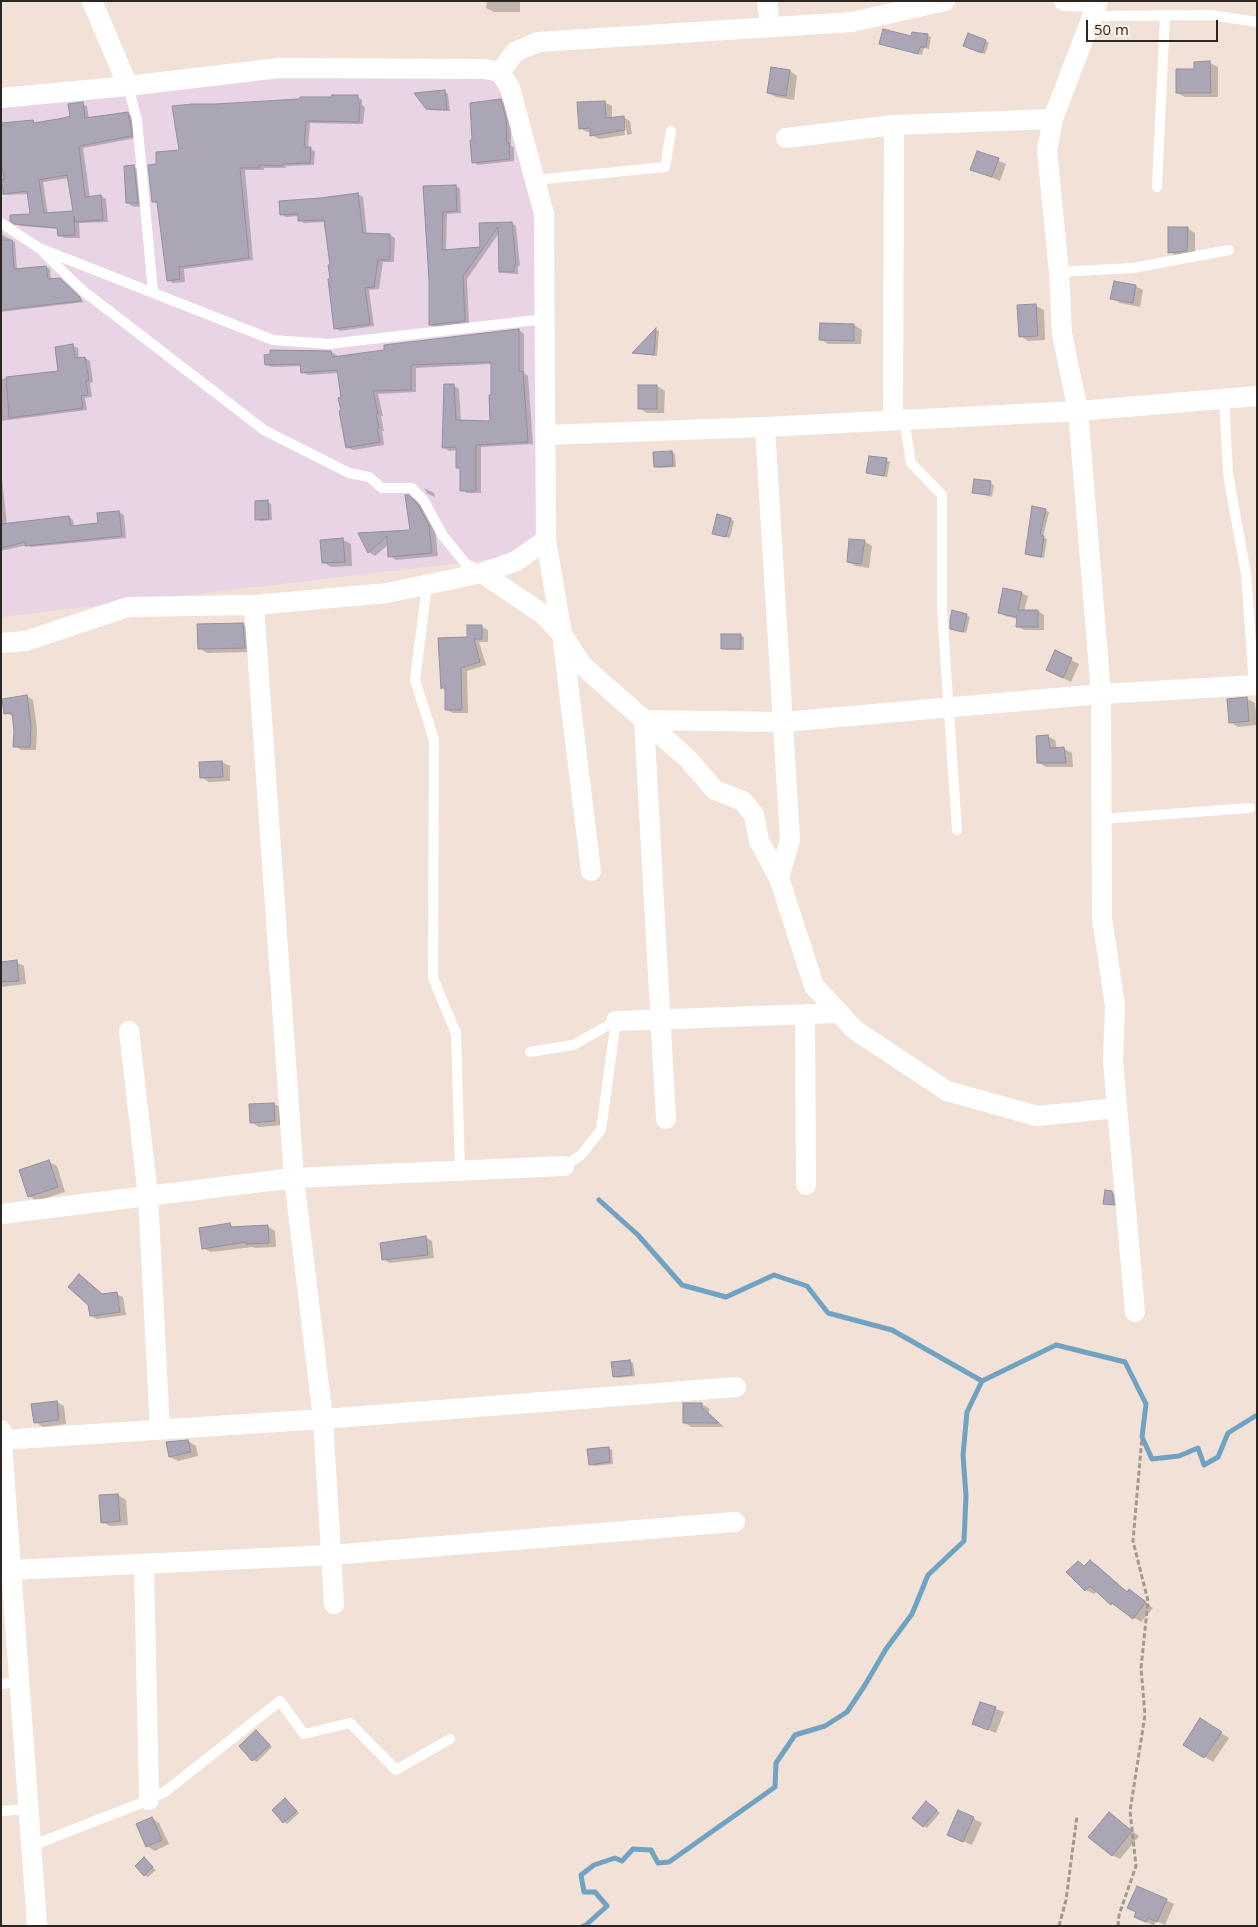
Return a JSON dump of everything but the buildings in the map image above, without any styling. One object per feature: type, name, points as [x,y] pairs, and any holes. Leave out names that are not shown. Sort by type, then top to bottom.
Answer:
[{"type":"street","points":[[92,1],[128,86]]},
{"type":"street","points":[[767,1],[770,27]]},
{"type":"street","points":[[500,72],[515,52],[538,42],[852,22],[945,1]]},
{"type":"street","points":[[1064,1],[1096,6],[1053,119],[1046,150],[1059,272],[1062,334],[1078,411],[1101,694],[1102,918],[1115,1006],[1113,1061],[1135,1312]]},
{"type":"street","points":[[1,98],[128,86],[279,68],[484,68],[500,72],[510,88],[544,214],[546,540],[562,634],[591,872]]},
{"type":"street","points":[[786,138],[894,125],[1053,119]]},
{"type":"street","points":[[894,125],[898,419]]},
{"type":"street","points":[[546,436],[1078,411],[1257,396]]},
{"type":"street","points":[[765,427],[790,840],[779,878]]},
{"type":"street","points":[[1,643],[26,642],[128,607],[254,604],[387,593],[482,573],[516,561],[546,540]]},
{"type":"street","points":[[482,573],[544,615],[562,634],[582,665],[688,759],[715,790],[743,801],[754,814],[759,842],[779,878],[814,986],[856,1030],[947,1091],[1037,1116],[1117,1108]]},
{"type":"street","points":[[254,604],[294,1178],[323,1419],[334,1604]]},
{"type":"street","points":[[644,720],[783,722],[1101,694],[1255,685]]},
{"type":"street","points":[[644,720],[666,1119]]},
{"type":"street","points":[[616,1021],[839,1013]]},
{"type":"street","points":[[805,1014],[806,1185]]},
{"type":"street","points":[[129,1031],[148,1196],[160,1430]]},
{"type":"street","points":[[1,1214],[294,1178],[564,1166]]},
{"type":"street","points":[[2,1440],[323,1419],[736,1387]]},
{"type":"street","points":[[1,1430],[11,1570],[10,1683],[28,1809],[37,1926]]},
{"type":"street","points":[[11,1570],[331,1554],[735,1522]]},
{"type":"street","points":[[144,1564],[149,1800]]},
{"type":"lane","points":[[1096,6],[1165,15],[1211,15],[1257,22]]},
{"type":"lane","points":[[1157,187],[1165,15]]},
{"type":"lane","points":[[128,86],[137,120],[153,292]]},
{"type":"lane","points":[[535,180],[666,166],[671,131]]},
{"type":"lane","points":[[1,222],[39,248],[82,290],[264,430],[349,473],[369,477],[382,488],[412,488],[424,501],[443,536],[466,564],[482,573]]},
{"type":"lane","points":[[39,248],[273,340],[330,344],[545,319]]},
{"type":"lane","points":[[1059,272],[1133,268],[1229,250]]},
{"type":"lane","points":[[1224,398],[1228,474],[1246,574],[1255,685]]},
{"type":"lane","points":[[898,419],[911,462],[942,495],[942,610],[957,830]]},
{"type":"lane","points":[[427,585],[415,680],[434,740],[433,978],[456,1033],[460,1172]]},
{"type":"lane","points":[[1102,819],[1250,808]]},
{"type":"lane","points":[[530,1052],[572,1045],[616,1021]]},
{"type":"lane","points":[[564,1166],[581,1155],[601,1130],[616,1021]]},
{"type":"lane","points":[[31,1846],[149,1800],[166,1791],[280,1701],[304,1734],[350,1723],[396,1770],[450,1738]]},
{"type":"lane","points":[[1,1811],[28,1809]]},
{"type":"path","points":[[1118,1926],[1119,1915],[1136,1866],[1130,1811],[1145,1715],[1141,1668],[1148,1601],[1133,1541],[1142,1437]]},
{"type":"path","points":[[1059,1926],[1066,1900],[1077,1816]]},
{"type":"shaded area","points":[[270,74],[499,77],[535,207],[536,554],[1,617],[1,100]]},
{"type":"waterway","points":[[599,1200],[638,1235],[682,1285],[726,1297],[774,1275],[807,1286],[828,1313],[892,1330],[982,1381]]},
{"type":"waterway","points":[[583,1926],[607,1906],[595,1892],[584,1892],[581,1875],[594,1865],[615,1858],[622,1861],[633,1849],[651,1850],[658,1863],[669,1862],[775,1787],[776,1763],[795,1735],[825,1726],[847,1712],[886,1649],[912,1614],[928,1575],[964,1541],[966,1496],[963,1455],[967,1412],[982,1381],[1056,1345],[1125,1362],[1146,1404],[1142,1437],[1152,1459],[1179,1456],[1198,1448],[1204,1465],[1218,1457],[1228,1433],[1257,1415]]}]
